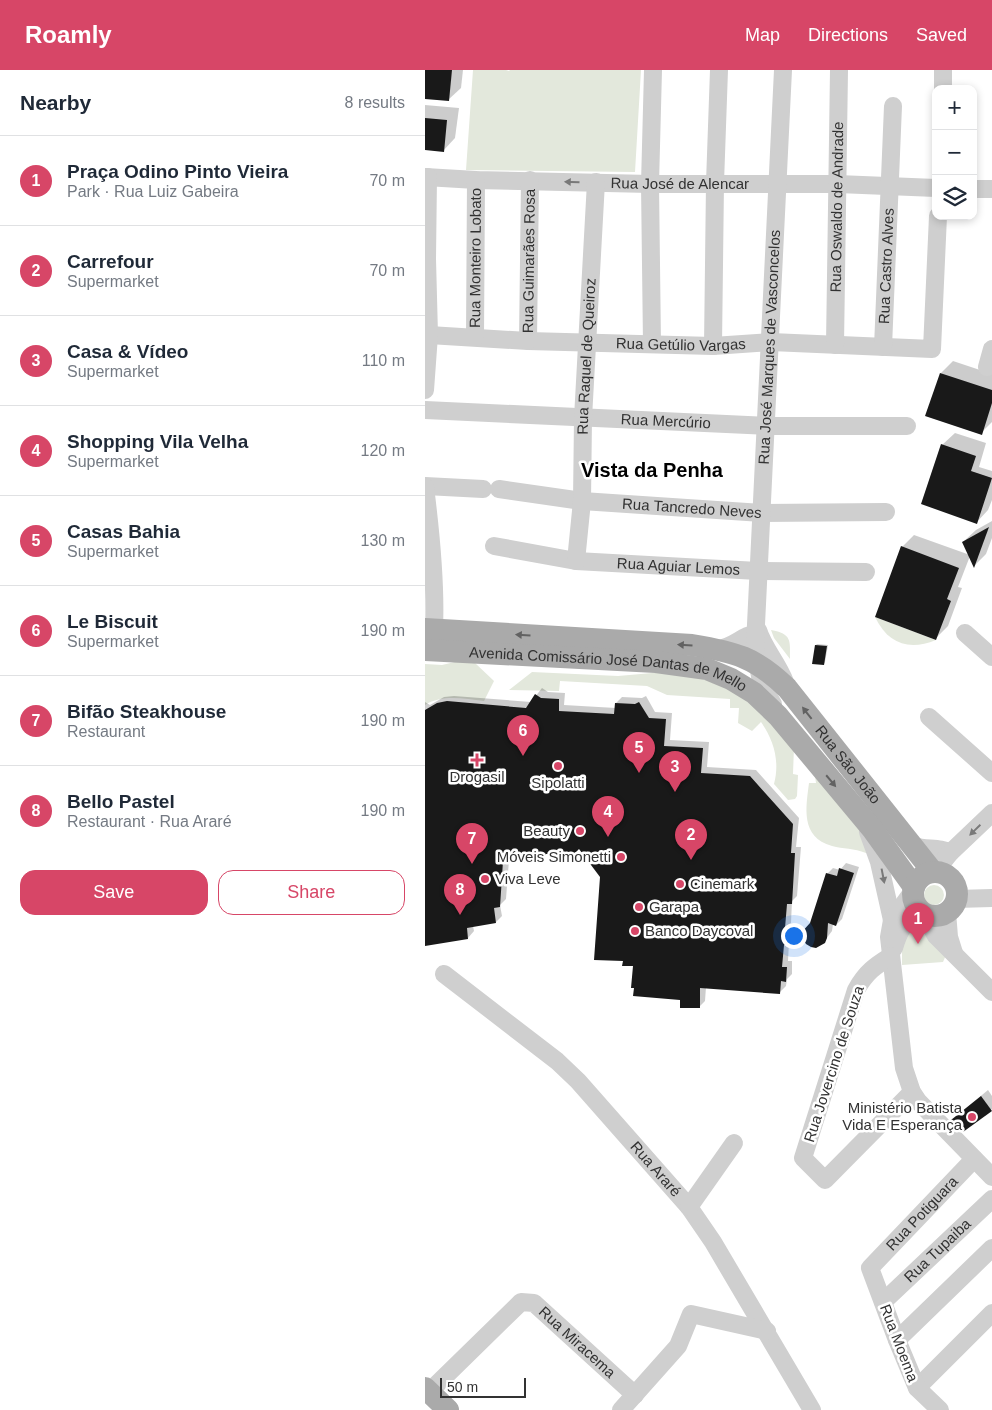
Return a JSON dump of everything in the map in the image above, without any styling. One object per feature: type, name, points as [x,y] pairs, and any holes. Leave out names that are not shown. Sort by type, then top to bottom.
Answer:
[{"type":"main road","name":"Avenida Comissário José Dantas de Mello","points":[[430,629],[692,645],[717,649],[758,663]]},
{"type":"main road","name":"Avenida Comissário José Dantas de Mello","points":[[425,650],[656,662],[699,667],[721,674],[743,686],[754,693],[778,716]]},
{"type":"main road","name":"Rua São João","points":[[758,663],[787,688],[934,872]]},
{"type":"main road","name":"Rua São João","points":[[778,716],[873,830],[918,900]]},
{"type":"main road","points":[[934,872],[945,874],[955,886],[951,905],[935,916],[918,900],[921,876],[934,872]]},
{"type":"main road","points":[[426,1392],[448,1410]]},
{"type":"street","points":[[652,344],[650,184],[653,70]]},
{"type":"street","points":[[713,346],[715,183],[719,70]]},
{"type":"street","name":"Rua José Marques de Vasconcelos","points":[[778,716],[762,686],[755,651],[783,70]]},
{"type":"street","name":"Rua Oswaldo de Andrade","points":[[835,345],[839,70]]},
{"type":"street","points":[[943,70],[943,85]]},
{"type":"street","name":"Rua Castro Alves","points":[[883,347],[893,106]]},
{"type":"street","points":[[425,390],[429,335],[426,259],[427,177]]},
{"type":"street","name":"Rua José de Alencar","points":[[427,177],[650,184],[778,183],[932,188]]},
{"type":"street","name":"Rua Monteiro Lobato","points":[[475,337],[476,180]]},
{"type":"street","name":"Rua Guimarães Rosa","points":[[528,341],[530,180]]},
{"type":"street","name":"Rua Raquel de Queiroz","points":[[576,561],[581,501],[583,418],[596,182]]},
{"type":"street","points":[[977,189],[992,189]]},
{"type":"street","name":"Rua Getúlio Vargas","points":[[429,335],[528,341],[713,346],[771,342],[932,349],[937,220]]},
{"type":"street","points":[[987,367],[992,349]]},
{"type":"street","name":"Rua Mercúrio","points":[[425,410],[767,426],[907,426]]},
{"type":"street","points":[[425,487],[431,534],[435,610],[430,629]]},
{"type":"street","name":"Rua Tancredo Neves","points":[[425,487],[491,489],[581,501],[762,513],[885,512]]},
{"type":"street","name":"Rua Aguiar Lemos","points":[[494,546],[576,561],[758,571],[865,572]]},
{"type":"street","points":[[717,649],[731,646],[756,629]]},
{"type":"street","name":"Rua José Marques de Vasconcelos","points":[[756,629],[781,672],[787,688]]},
{"type":"street","points":[[965,633],[992,657]]},
{"type":"street","points":[[929,717],[992,773]]},
{"type":"street","points":[[934,872],[950,853],[992,813]]},
{"type":"street","points":[[859,814],[879,862],[892,920],[889,937],[904,1068],[912,1092],[926,1110],[992,1177]]},
{"type":"street","points":[[914,846],[929,850],[945,850],[950,853]]},
{"type":"street","points":[[954,953],[949,937],[951,905],[992,898]]},
{"type":"street","points":[[892,920],[918,900]]},
{"type":"street","points":[[918,900],[936,936],[992,992]]},
{"type":"street","points":[[891,956],[898,935],[909,919],[918,900]]},
{"type":"street","name":"Rua Jovercino de Souza","points":[[891,956],[863,976],[856,990],[803,1158],[825,1180],[912,1092]]},
{"type":"street","name":"Rua Araré","points":[[444,974],[557,1061],[578,1081],[689,1207],[713,1242],[767,1331],[812,1410]]},
{"type":"street","points":[[689,1207],[734,1143]]},
{"type":"street","name":"Rua Potiguara","points":[[870,1268],[975,1159]]},
{"type":"street","name":"Rua Tupaiba","points":[[883,1302],[992,1198]]},
{"type":"street","points":[[897,1340],[992,1248]]},
{"type":"street","name":"Rua Moema","points":[[870,1268],[917,1388],[940,1410]]},
{"type":"street","name":"Rua Miracema","points":[[426,1392],[521,1302],[533,1304],[635,1395]]},
{"type":"street","points":[[917,1388],[992,1313]]},
{"type":"street","points":[[621,1410],[678,1346],[691,1314],[767,1331]]},
{"type":"shaded area","points":[[473,70],[641,70],[635,172],[466,170]]},
{"type":"shaded area","points":[[875,617],[936,640],[917,645],[900,643],[886,634]]},
{"type":"shaded area","points":[[771,630],[783,634],[788,639],[790,643],[790,659],[774,638]]},
{"type":"shaded area","points":[[459,661],[475,663],[494,681],[484,701],[446,698],[425,705],[425,664],[442,665]]},
{"type":"shaded area","points":[[675,671],[738,689],[794,747],[793,774],[798,775],[797,796],[795,799],[788,800],[774,784],[776,776],[775,752],[766,729],[761,722],[752,731],[738,723],[739,708],[730,708],[730,699],[667,695],[647,686],[560,681],[559,691],[509,690],[532,672],[618,676]]},
{"type":"shaded area","points":[[815,776],[848,811],[861,832],[865,842],[866,853],[832,846],[814,836],[807,820],[807,802],[809,783],[816,783]]},
{"type":"shaded area","points":[[930,885],[938,885],[944,891],[944,899],[938,905],[930,905],[924,899],[924,891]]},
{"type":"shaded area","points":[[914,924],[946,955],[943,962],[902,965],[902,941]]},
{"type":"building","points":[[425,70],[452,70],[449,101],[425,99]]},
{"type":"building","points":[[425,118],[447,120],[444,152],[425,150]]},
{"type":"building","points":[[940,373],[992,390],[992,403],[982,435],[925,416]]},
{"type":"building","points":[[941,444],[976,456],[971,471],[992,478],[977,524],[921,504]]},
{"type":"building","points":[[989,527],[974,568],[962,542]]},
{"type":"building","points":[[901,546],[959,568],[947,599],[951,601],[936,640],[875,617]]},
{"type":"building","points":[[815,645],[827,646],[824,665],[812,664]]},
{"type":"building","points":[[535,694],[541,698],[559,699],[559,711],[614,714],[615,703],[635,704],[639,702],[649,718],[666,719],[664,746],[703,748],[701,773],[750,776],[793,824],[791,853],[795,853],[792,904],[787,904],[785,928],[790,929],[788,945],[784,945],[782,967],[787,967],[786,982],[781,981],[780,994],[700,988],[700,1008],[680,1008],[680,1000],[633,996],[634,988],[631,988],[633,966],[622,966],[623,961],[594,960],[600,877],[579,849],[573,855],[546,854],[537,863],[503,861],[500,907],[494,908],[496,923],[467,928],[468,939],[425,946],[425,710],[437,703],[447,701],[526,708]]},
{"type":"building","points":[[839,868],[854,873],[836,926],[828,923],[825,943],[816,948],[811,947],[806,944],[800,934],[810,923],[826,873],[837,876]]},
{"type":"building","points":[[981,1096],[992,1111],[963,1132],[951,1120]]},
{"type":"place","name":"Le Biscuit","points":[[523,756]]},
{"type":"place","name":"Drogasil","points":[[477,760]]},
{"type":"place","name":"Sipolatti","points":[[558,766]]},
{"type":"place","name":"Casas Bahia","points":[[639,773]]},
{"type":"place","name":"Casa & Vídeo","points":[[675,792]]},
{"type":"place","name":"Beauty","points":[[580,831]]},
{"type":"place","name":"Shopping Vila Velha","points":[[608,837]]},
{"type":"place","name":"Móveis Simonetti","points":[[621,857]]},
{"type":"place","name":"Carrefour","points":[[691,860]]},
{"type":"place","name":"Bifão Steakhouse","points":[[472,864]]},
{"type":"place","name":"Viva Leve","points":[[485,879]]},
{"type":"place","name":"Cinemark","points":[[680,884]]},
{"type":"place","name":"Garapa","points":[[639,907]]},
{"type":"place","name":"Bello Pastel","points":[[460,915]]},
{"type":"place","name":"Banco Daycoval","points":[[635,931]]},
{"type":"place","name":"Praça Odino Pinto Vieira","points":[[918,944]]},
{"type":"place","name":"Ministério Batista Vida E Esperança","points":[[972,1117]]},
{"type":"district","name":"Vista da Penha","points":[[652,470]]}]
